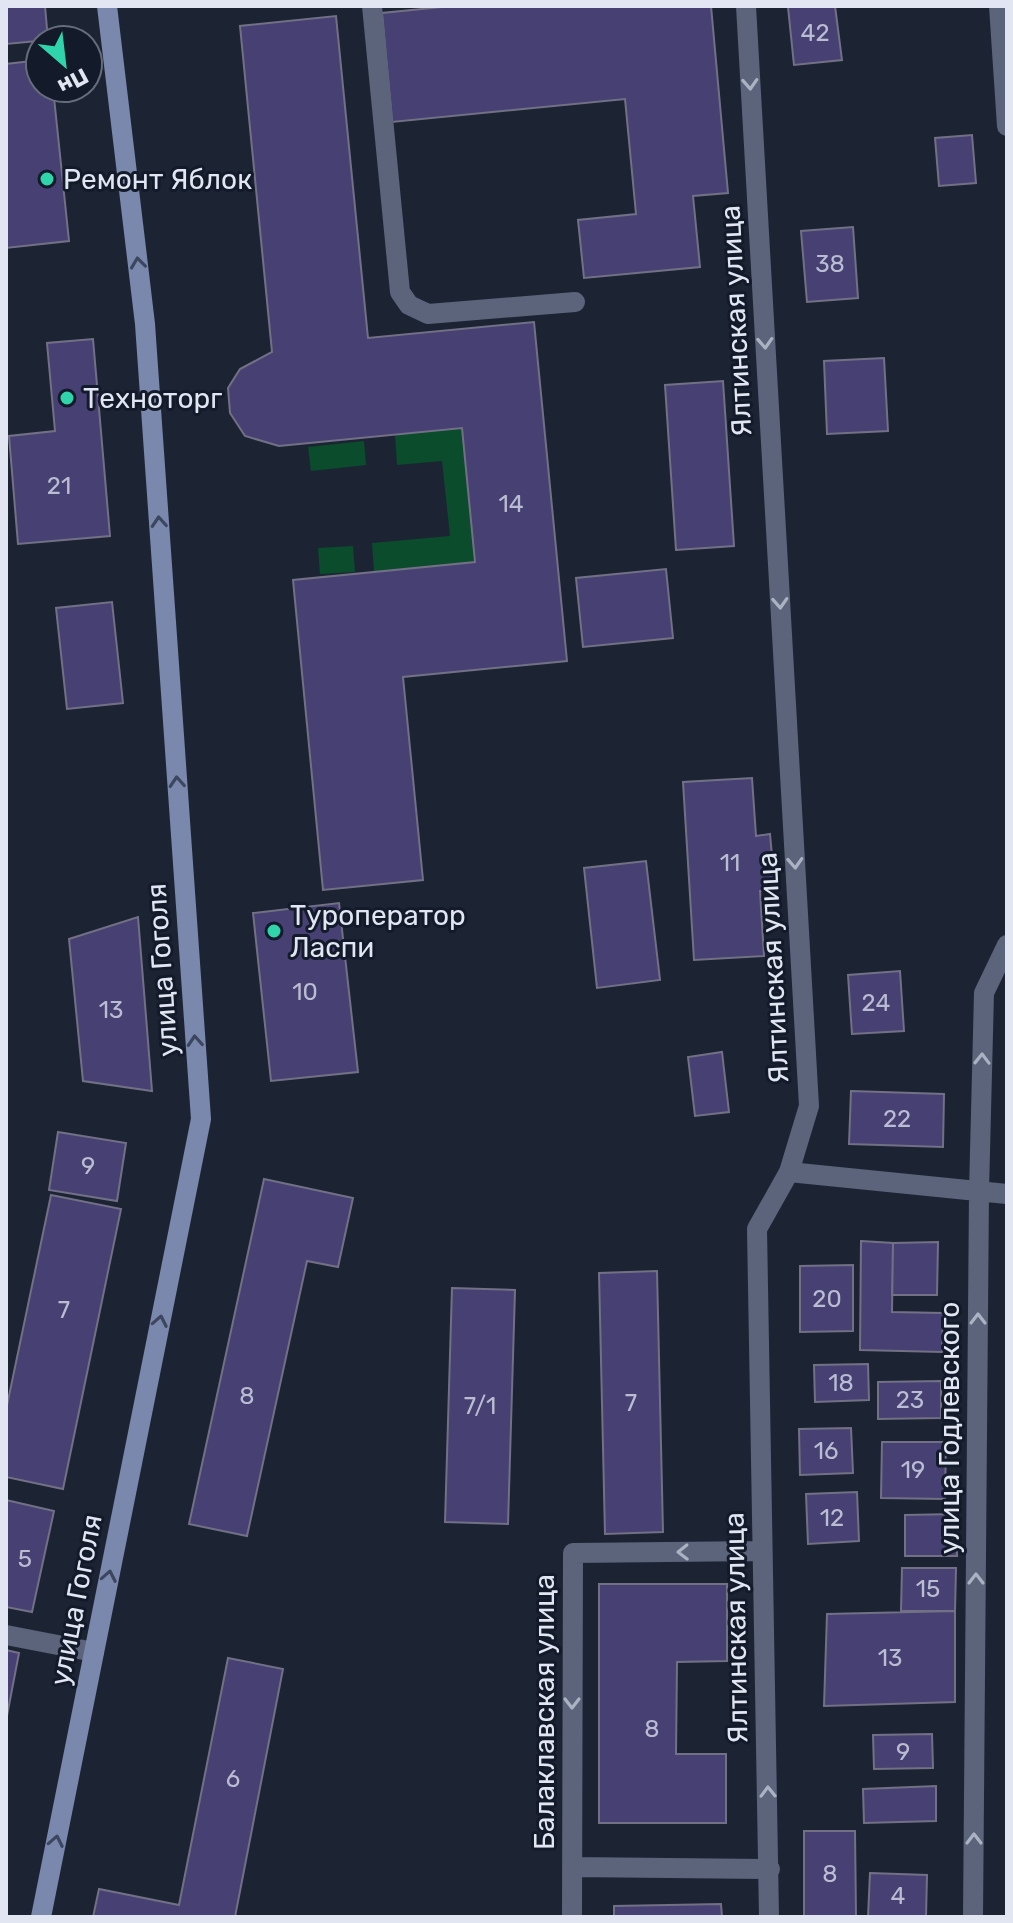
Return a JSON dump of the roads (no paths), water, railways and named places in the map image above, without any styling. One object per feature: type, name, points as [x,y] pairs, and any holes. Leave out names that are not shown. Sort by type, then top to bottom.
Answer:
[{"type":"main road","name":"улица Гоголя","points":[[41,1917],[201,1119],[145,324],[107,6]]},
{"type":"street","points":[[372,6],[400,292],[409,305],[428,314],[575,302]]},
{"type":"street","name":"Ялтинская улица","points":[[746,6],[809,1106],[789,1172],[757,1229],[769,1917]]},
{"type":"street","points":[[999,6],[1007,126]]},
{"type":"street","name":"улица Годлевского","points":[[973,1917],[979,1192],[984,993],[1007,945]]},
{"type":"street","points":[[789,1172],[1007,1194]]},
{"type":"street","name":"Балаклавская улица","points":[[572,1917],[573,1553],[761,1551]]},
{"type":"street","points":[[6,1635],[94,1652]]},
{"type":"street","name":"Балаклавская улица","points":[[572,1867],[770,1869]]},
{"type":"place","name":"Ремонт Яблок","points":[[47,179]]},
{"type":"place","name":"Техноторг","points":[[67,398]]},
{"type":"place","name":"Туроператор Ласпи","points":[[274,931]]}]
